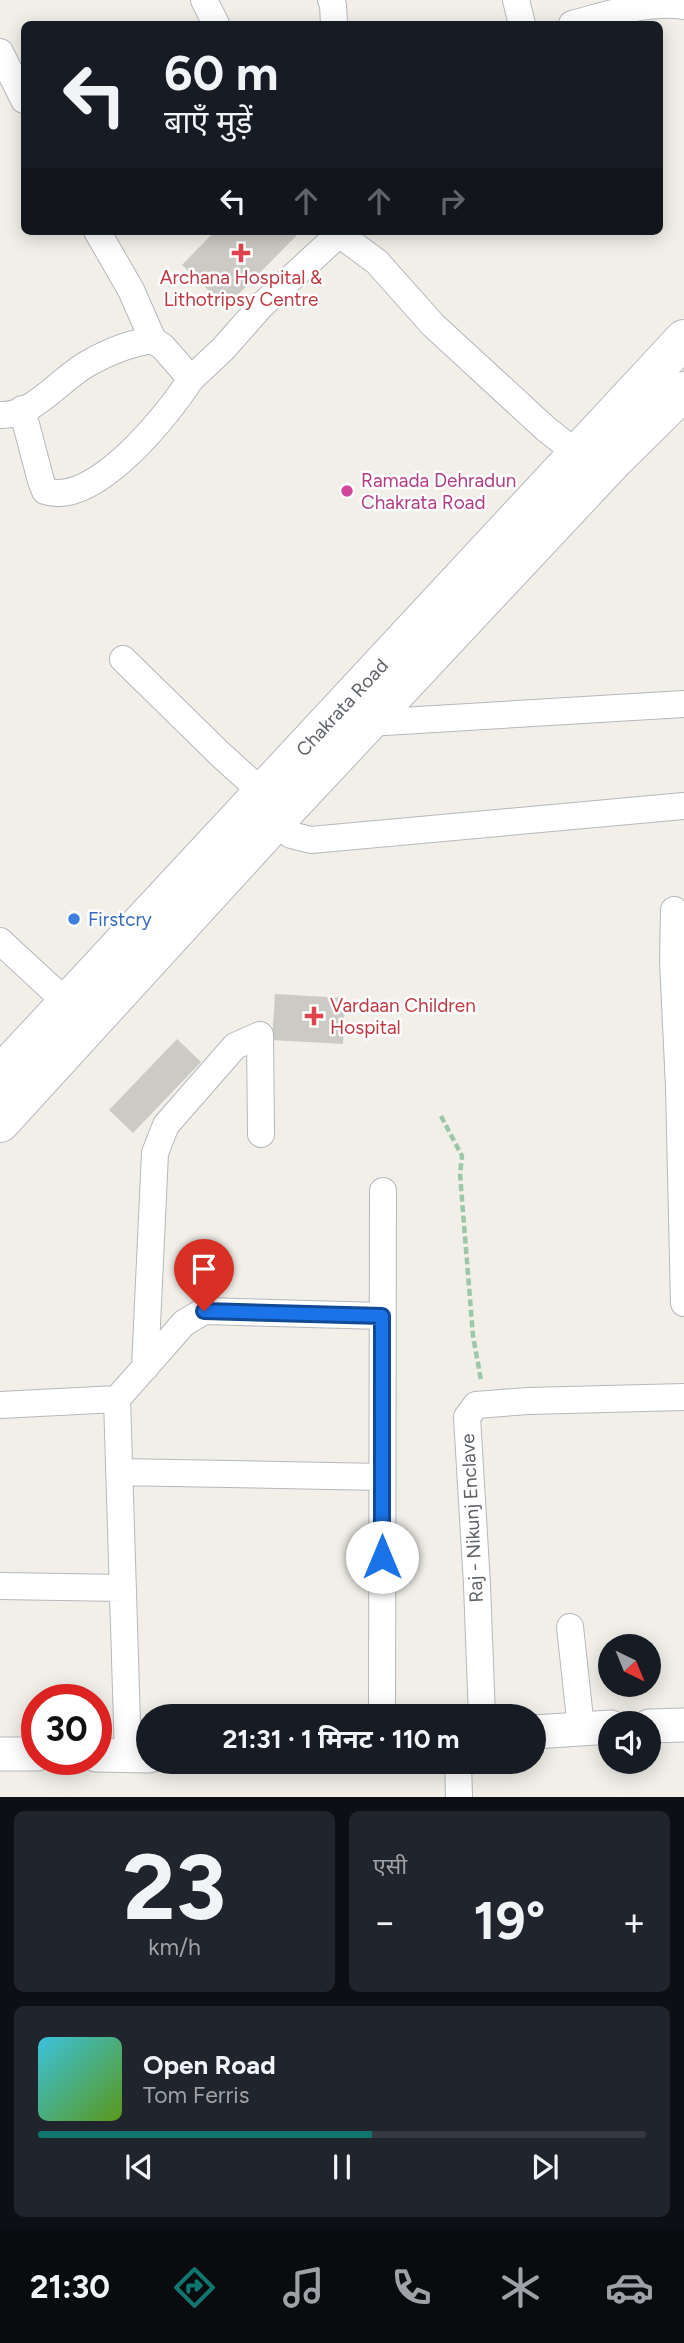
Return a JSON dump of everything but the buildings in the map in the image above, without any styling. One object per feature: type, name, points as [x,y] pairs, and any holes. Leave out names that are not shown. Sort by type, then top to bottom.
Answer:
[{"type":"main road","name":"Chakrata Road","points":[[0,1123],[269,806],[578,454],[684,339]]},
{"type":"main road","name":"Chakrata Road","points":[[0,1075],[67,1003],[269,806],[368,723],[614,461],[684,391]]},
{"type":"street","points":[[204,0],[214,21]]},
{"type":"street","points":[[331,0],[334,21]]},
{"type":"street","points":[[516,0],[521,21]]},
{"type":"street","points":[[583,21],[652,3],[675,3]]},
{"type":"street","points":[[0,52],[14,96]]},
{"type":"street","points":[[98,235],[131,290],[153,340],[163,347],[191,379]]},
{"type":"street","points":[[153,340],[134,343],[86,365],[35,403],[11,412],[45,491],[68,493],[89,485],[137,446],[177,401],[191,379],[335,235]]},
{"type":"street","points":[[340,235],[377,262],[433,325],[546,429],[578,454]]},
{"type":"street","points":[[123,659],[269,806],[292,835],[311,840],[684,806]]},
{"type":"street","points":[[368,723],[684,704]]},
{"type":"street","points":[[674,910],[673,961],[684,1303]]},
{"type":"street","points":[[0,941],[67,1003]]},
{"type":"street","points":[[145,1368],[155,1153],[166,1125],[235,1046],[260,1035],[261,1134]]},
{"type":"street","points":[[382,1704],[383,1191]]},
{"type":"street","points":[[124,1755],[123,1588],[117,1399],[184,1323],[204,1311],[382,1316]]},
{"type":"street","points":[[488,1404],[684,1397]]},
{"type":"street","points":[[0,1405],[117,1399]]},
{"type":"street","name":"Raj - Nikunj Enclave","points":[[481,1704],[467,1417],[476,1405],[488,1404]]},
{"type":"street","points":[[119,1472],[382,1477]]},
{"type":"street","points":[[0,1586],[123,1588]]},
{"type":"street","points":[[546,1731],[596,1727],[570,1627]]},
{"type":"street","points":[[661,1726],[684,1725]]},
{"type":"street","points":[[0,1754],[21,1754]]},
{"type":"street","points":[[458,1774],[459,1797]]},
{"type":"path","points":[[441,1116],[462,1156],[460,1174],[473,1336],[488,1404]]},
{"type":"place","name":"Archana Hospital & Lithotripsy Centre","points":[[241,253]]},
{"type":"place","name":"Ramada Dehradun Chakrata Road","points":[[347,491]]},
{"type":"place","name":"Firstcry","points":[[74,919]]},
{"type":"place","name":"Vardaan Children Hospital","points":[[314,1016]]},
{"type":"route","points":[[204,1311],[382,1316],[382,1557]]}]
